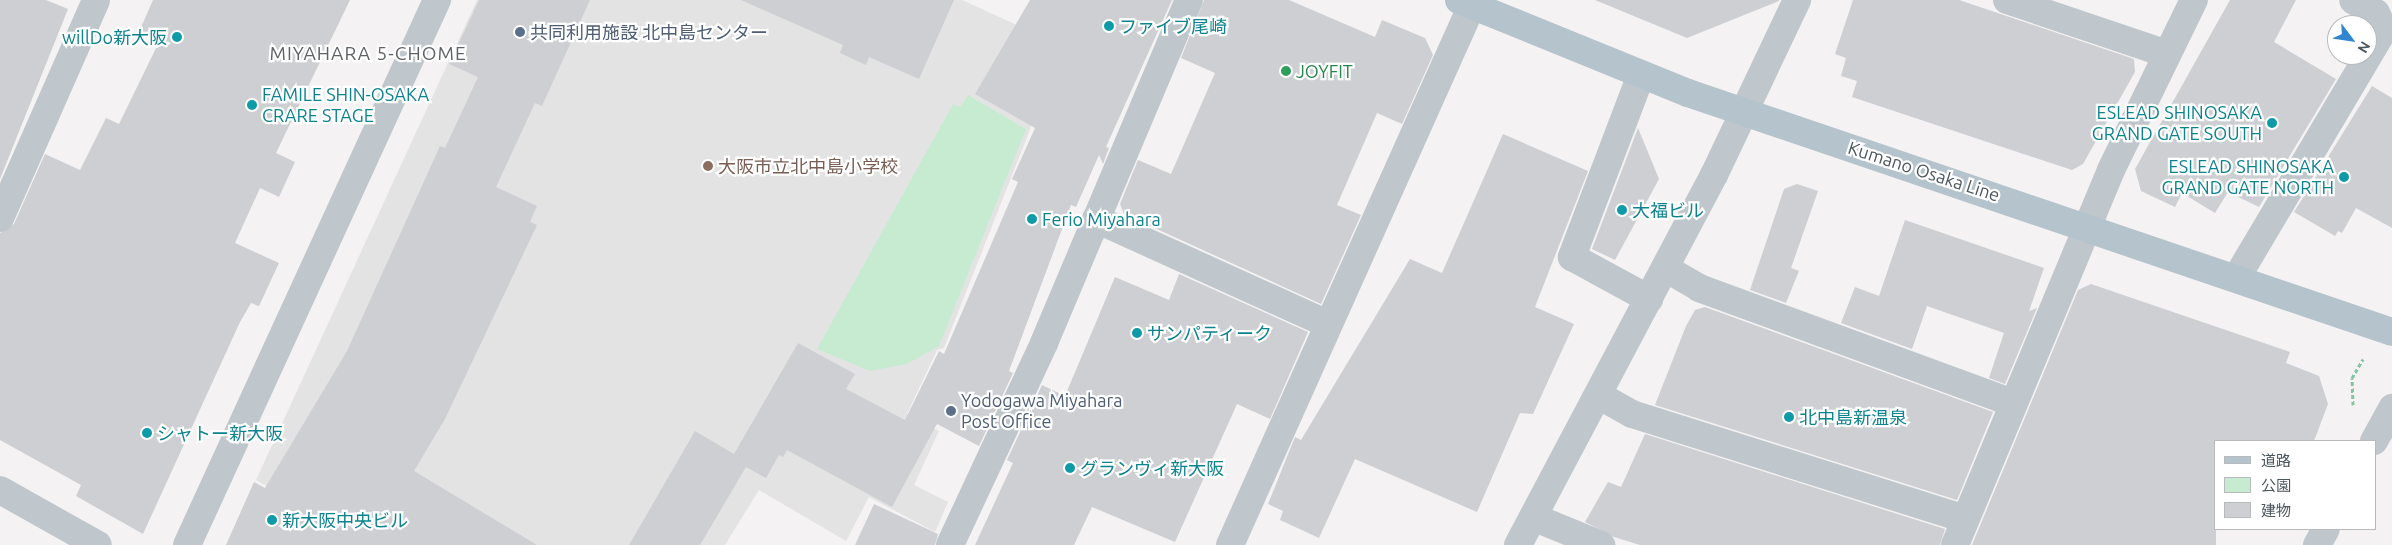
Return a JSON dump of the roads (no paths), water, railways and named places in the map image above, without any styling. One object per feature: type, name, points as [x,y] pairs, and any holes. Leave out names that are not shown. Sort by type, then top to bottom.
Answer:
[{"type":"main road","name":"Kumano Osaka Line","points":[[1465,3],[1641,75],[2088,226],[2386,330]]},
{"type":"street","points":[[0,218],[96,0]]},
{"type":"street","points":[[187,545],[437,0]]},
{"type":"street","points":[[950,545],[1096,219],[1189,0]]},
{"type":"street","points":[[1518,545],[1665,268],[1745,111],[1797,0]]},
{"type":"street","points":[[2007,0],[2168,54]]},
{"type":"street","points":[[1955,545],[2088,226],[2194,0]]},
{"type":"street","points":[[2236,277],[2384,29],[2376,12],[2353,0]]},
{"type":"street","points":[[1230,545],[1328,324],[1465,3]]},
{"type":"street","points":[[1641,75],[1572,257],[1649,299]]},
{"type":"street","points":[[1096,219],[1328,324]]},
{"type":"street","points":[[1665,268],[1699,288],[2013,403]]},
{"type":"street","points":[[1598,395],[1632,414],[1965,519]]},
{"type":"street","points":[[2375,440],[2392,408]]},
{"type":"street","points":[[0,490],[98,545]]},
{"type":"street","points":[[1533,517],[1601,545]]},
{"type":"street","points":[[2317,545],[2325,530]]},
{"type":"place","name":"ファイブ尾崎","points":[[1109,26]]},
{"type":"place","name":"共同利用施設 北中島センター","points":[[520,32]]},
{"type":"place","name":"willDo新大阪","points":[[177,37]]},
{"type":"place","name":"JOYFIT","points":[[1286,71]]},
{"type":"place","name":"FAMILE SHIN-OSAKA CRARE STAGE","points":[[252,105]]},
{"type":"place","name":"ESLEAD SHINOSAKA GRAND GATE SOUTH","points":[[2272,123]]},
{"type":"place","name":"大阪市立北中島小学校","points":[[708,166]]},
{"type":"place","name":"ESLEAD SHINOSAKA GRAND GATE NORTH","points":[[2344,177]]},
{"type":"place","name":"大福ビル","points":[[1622,210]]},
{"type":"place","name":"Ferio Miyahara","points":[[1032,219]]},
{"type":"place","name":"サンパティーク","points":[[1137,333]]},
{"type":"place","name":"Yodogawa Miyahara Post Office","points":[[951,411]]},
{"type":"place","name":"北中島新温泉","points":[[1789,417]]},
{"type":"place","name":"シャトー新大阪","points":[[147,433]]},
{"type":"place","name":"グランヴィ新大阪","points":[[1070,468]]},
{"type":"place","name":"新大阪中央ビル","points":[[272,520]]},
{"type":"district","name":"MIYAHARA 5-CHOME","points":[[368,54]]}]
